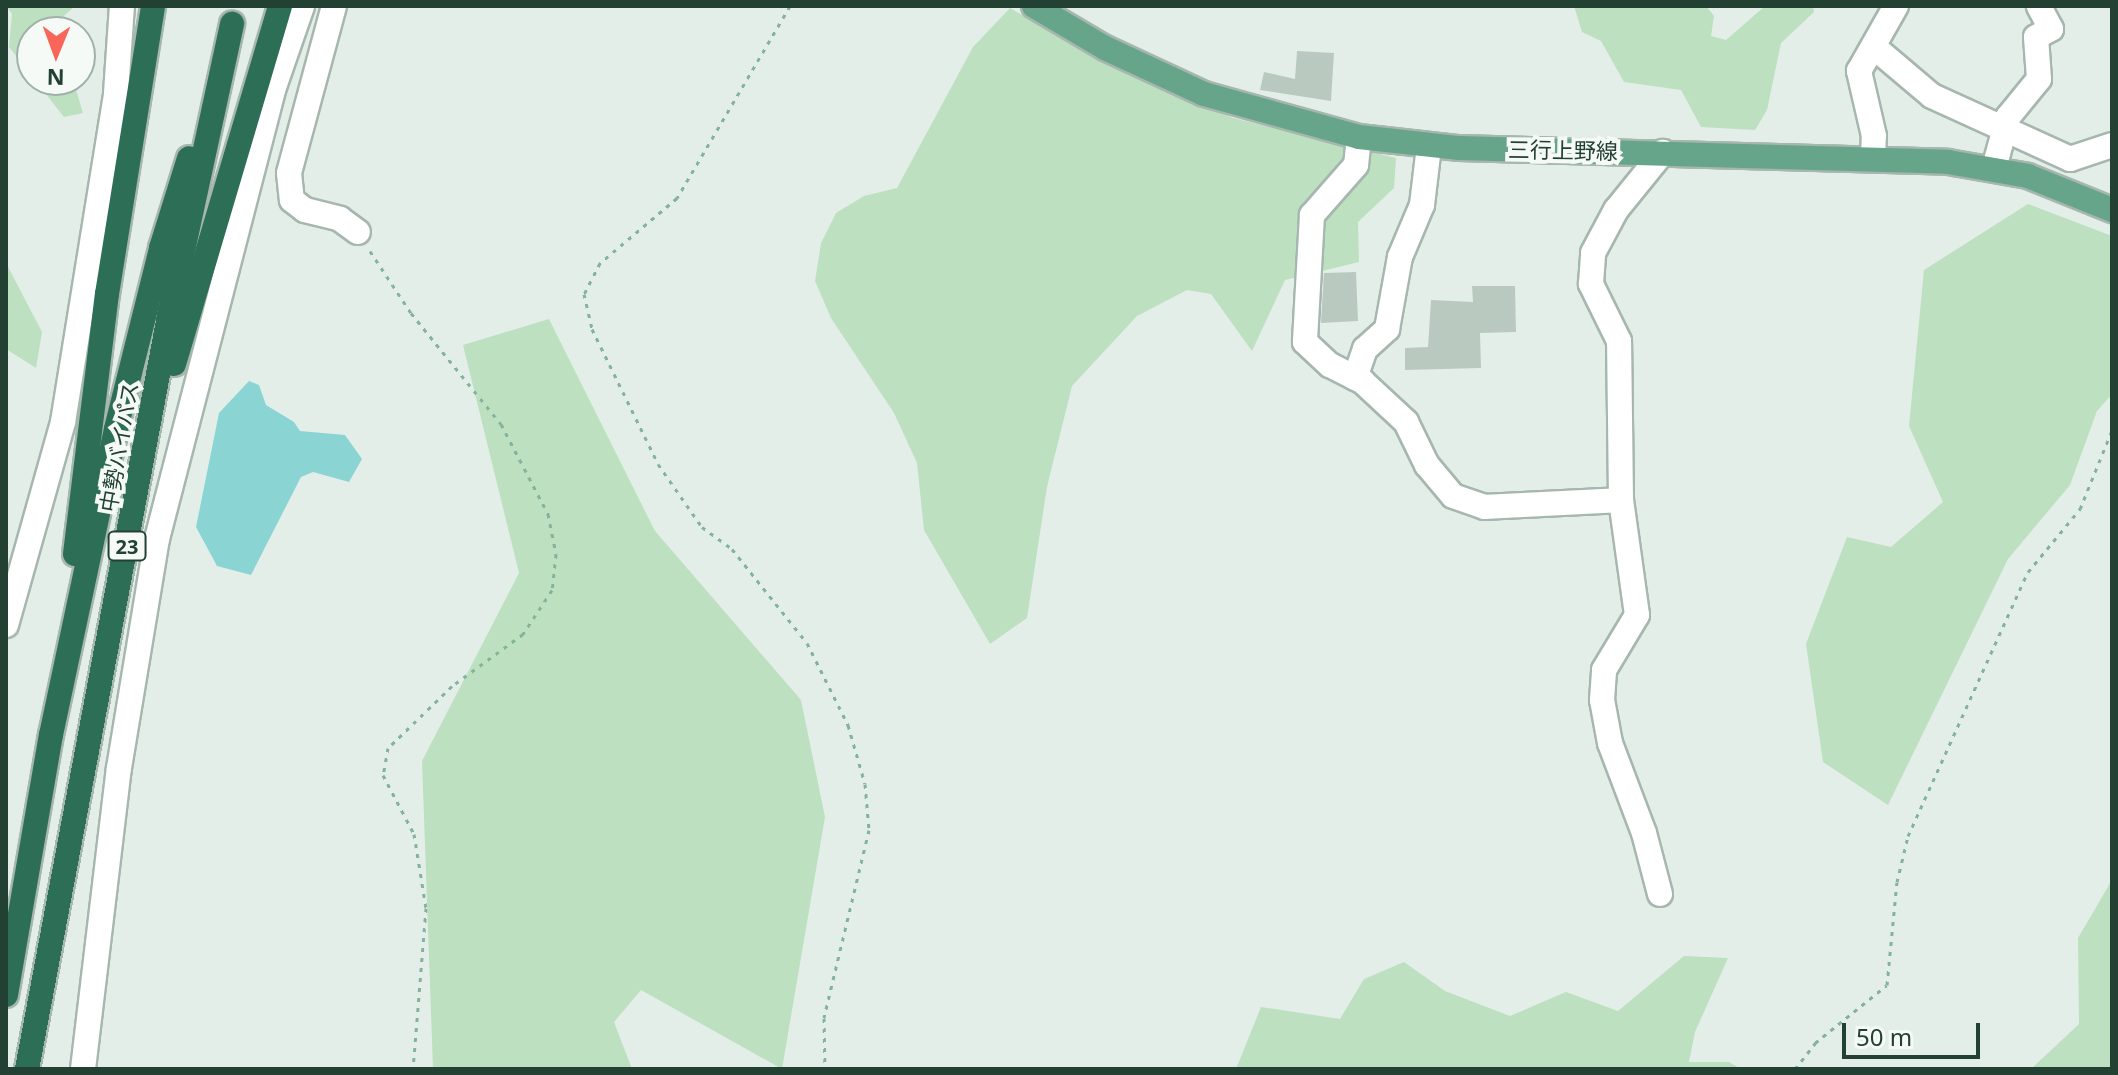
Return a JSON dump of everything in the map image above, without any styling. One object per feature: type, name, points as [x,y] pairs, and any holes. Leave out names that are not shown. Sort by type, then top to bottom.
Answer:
[{"type":"highway","points":[[51,735],[107,294],[153,6]]},
{"type":"highway","points":[[128,541],[187,317],[280,6]]},
{"type":"highway","name":"中勢バイパス","points":[[6,995],[51,735],[161,248],[235,15]]},
{"type":"highway","name":"中勢バイパス","points":[[27,1069],[170,311],[235,15]]},
{"type":"main road","name":"三行上野線","points":[[1034,6],[1105,48],[1204,94],[1359,137],[1429,146],[1873,159],[1994,168],[2112,210]]},
{"type":"street","points":[[6,625],[63,422],[116,93],[122,6]]},
{"type":"street","points":[[83,1069],[119,768],[157,539],[274,87],[302,6]]},
{"type":"street","points":[[334,6],[289,173],[292,200],[305,210],[340,219],[358,232]]},
{"type":"street","points":[[1873,159],[1874,136],[1859,71],[1896,6]]},
{"type":"street","points":[[1994,168],[2004,126],[2039,79],[2036,37],[2051,29],[2039,6]]},
{"type":"street","points":[[1874,47],[1932,96],[2004,126],[2066,167],[2112,145]]},
{"type":"street","points":[[1359,137],[1356,165],[1312,215],[1305,297],[1305,342],[1330,365],[1355,378],[1406,422],[1427,465],[1453,496],[1485,507],[1621,500]]},
{"type":"street","points":[[1355,378],[1365,349],[1387,329],[1400,257],[1422,205],[1429,146]]},
{"type":"street","points":[[1660,894],[1644,833],[1610,743],[1602,700],[1604,670],[1637,615],[1621,500],[1619,341],[1591,284],[1593,253],[1616,210],[1663,152]]},
{"type":"path","points":[[790,6],[677,198],[600,263],[584,294],[592,329],[658,464],[702,527],[732,549],[807,643],[848,725],[865,784],[869,830],[824,1018],[825,1069]]},
{"type":"path","points":[[358,232],[411,313],[501,424],[548,514],[556,554],[552,590],[523,634],[452,686],[388,748],[383,775],[414,834],[426,908],[413,1069]]},
{"type":"path","points":[[1795,1069],[1815,1043],[1887,985],[1897,882],[1908,836],[2028,572],[2080,509],[2112,430]]},
{"type":"green space","points":[[6,6],[75,6],[64,16],[16,16],[16,56],[9,47],[12,14]]},
{"type":"green space","points":[[1574,6],[1706,6],[1714,16],[1711,36],[1726,40],[1765,6],[1813,6],[1814,12],[1781,43],[1767,110],[1755,130],[1701,127],[1681,90],[1624,82],[1601,41],[1582,32]]},
{"type":"green space","points":[[1010,8],[1097,60],[1233,118],[1396,158],[1394,188],[1358,222],[1359,262],[1285,280],[1252,351],[1211,294],[1187,290],[1137,316],[1072,386],[1047,487],[1027,618],[990,644],[924,530],[917,463],[894,413],[831,318],[815,281],[821,243],[836,213],[864,196],[897,188],[973,47]]},
{"type":"green space","points":[[48,96],[78,96],[83,113],[64,117]]},
{"type":"green space","points":[[2028,204],[2112,236],[2112,394],[2097,411],[2070,485],[2008,559],[1888,805],[1823,762],[1806,644],[1847,537],[1891,547],[1943,502],[1909,426],[1924,270]]},
{"type":"green space","points":[[6,263],[42,332],[36,368],[6,349]]},
{"type":"green space","points":[[549,319],[655,531],[801,700],[825,817],[782,1069],[641,990],[614,1022],[632,1069],[433,1069],[422,761],[519,573],[463,345]]},
{"type":"green space","points":[[2112,880],[2112,1069],[2031,1069],[2079,1024],[2078,938]]},
{"type":"green space","points":[[1684,956],[1728,958],[1695,1032],[1689,1062],[1729,1062],[1741,1069],[1236,1069],[1261,1007],[1340,1019],[1364,979],[1404,962],[1445,991],[1510,1016],[1566,992],[1618,1011]]},
{"type":"water","points":[[249,381],[259,385],[266,405],[294,422],[300,431],[345,435],[362,459],[349,482],[313,472],[301,477],[251,575],[217,566],[196,527],[219,413]]},
{"type":"building","points":[[1297,51],[1334,53],[1331,101],[1260,90],[1264,72],[1295,79]]},
{"type":"building","points":[[1356,272],[1358,321],[1321,323],[1324,273]]},
{"type":"building","points":[[1472,286],[1515,286],[1516,332],[1480,333],[1481,368],[1405,370],[1405,348],[1428,347],[1431,300],[1473,302]]}]
